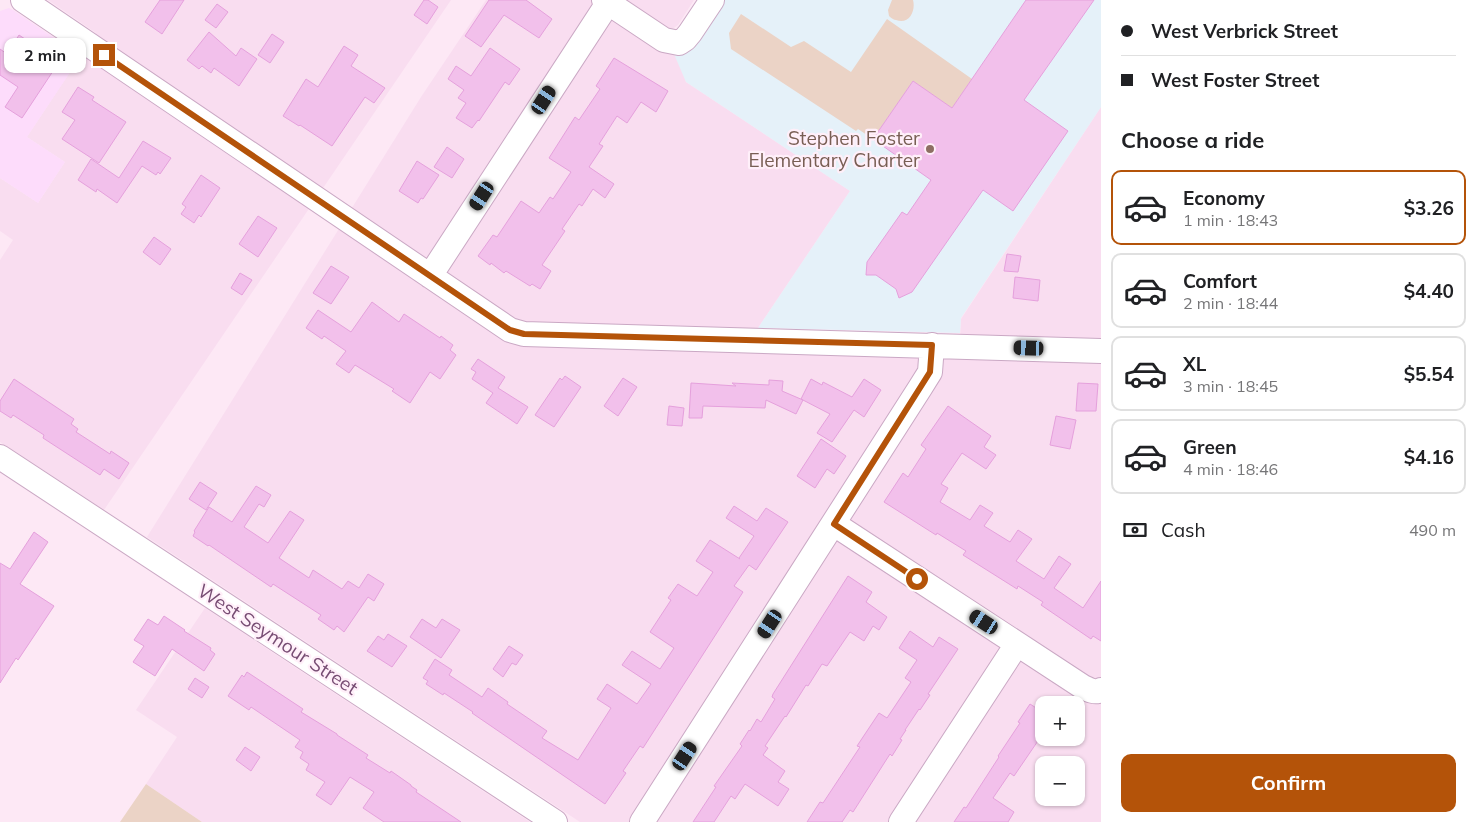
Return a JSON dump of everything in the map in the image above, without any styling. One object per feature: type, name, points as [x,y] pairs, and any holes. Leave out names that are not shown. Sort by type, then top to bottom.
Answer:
[{"type":"street","points":[[23,0],[510,330],[524,334],[1101,351]]},
{"type":"street","points":[[430,276],[606,1],[664,40],[679,42],[690,33],[712,0]]},
{"type":"street","points":[[642,822],[930,372],[932,345]]},
{"type":"street","name":"West Seymour Street","points":[[0,457],[555,822]]},
{"type":"street","points":[[834,524],[1083,687],[1091,691],[1099,691]]},
{"type":"street","points":[[901,822],[1017,644]]},
{"type":"shaded area","points":[[48,0],[451,0],[104,510],[0,442],[0,260],[13,240],[0,231],[0,178],[38,203],[65,162],[27,137],[96,33]]},
{"type":"shaded area","points":[[486,0],[694,0],[678,25],[671,30],[686,82],[850,191],[758,328],[750,352],[959,359],[961,319],[1101,107],[1101,822],[580,822],[147,537],[421,97]]},
{"type":"shaded area","name":"Stephen Foster Elementary Charter","points":[[723,0],[1101,0],[1101,107],[961,318],[960,333],[758,328],[850,191],[686,82],[674,54]]},
{"type":"shaded area","points":[[892,0],[913,0],[912,12],[908,19],[901,21],[889,16],[888,10]]},
{"type":"shaded area","points":[[9,8],[81,56],[27,137],[65,162],[38,203],[0,178],[0,11]]},
{"type":"shaded area","points":[[741,14],[791,47],[804,41],[851,72],[887,19],[972,79],[952,108],[913,81],[873,139],[858,129],[856,131],[731,49],[729,33]]},
{"type":"shaded area","points":[[205,608],[530,822],[202,822],[146,784],[177,737],[136,710]]},
{"type":"shaded area","points":[[146,784],[202,822],[120,822]]},
{"type":"building","points":[[160,0],[184,0],[162,34],[145,22]]},
{"type":"building","points":[[424,0],[428,0],[438,7],[427,24],[414,15]]},
{"type":"building","points":[[489,0],[526,0],[552,19],[539,38],[504,15],[481,47],[465,36]]},
{"type":"building","points":[[1026,0],[1094,0],[1024,100],[1068,131],[1013,211],[983,190],[912,292],[899,298],[896,289],[876,275],[866,275],[867,262],[902,212],[907,215],[931,180],[873,139],[913,81],[952,108]]},
{"type":"building","points":[[217,4],[228,12],[216,28],[205,20]]},
{"type":"building","points":[[209,32],[236,56],[241,48],[257,59],[239,86],[214,68],[211,73],[202,66],[199,69],[187,60]]},
{"type":"building","points":[[272,34],[284,42],[270,63],[258,55]]},
{"type":"building","points":[[19,35],[59,62],[22,118],[5,107],[18,87],[0,75],[0,49],[7,54]]},
{"type":"building","points":[[344,46],[358,55],[351,66],[385,88],[374,103],[365,97],[332,146],[283,116],[306,79],[318,87]]},
{"type":"building","points":[[490,48],[520,69],[509,85],[505,82],[479,121],[472,128],[456,118],[466,103],[458,98],[464,90],[448,79],[456,66],[471,76]]},
{"type":"building","points":[[614,58],[668,91],[656,112],[641,102],[627,123],[617,116],[599,144],[603,146],[589,167],[614,184],[605,198],[593,189],[582,206],[579,204],[562,229],[565,231],[542,265],[551,271],[540,289],[532,284],[530,286],[506,271],[504,273],[491,263],[490,265],[478,256],[493,235],[497,237],[521,201],[539,213],[550,197],[553,199],[571,172],[549,158],[575,117],[579,120],[600,89],[596,86]]},
{"type":"building","points":[[78,87],[94,97],[92,100],[126,122],[99,163],[62,139],[75,120],[62,112]]},
{"type":"building","points":[[143,141],[171,158],[160,174],[158,172],[156,175],[142,166],[117,203],[97,189],[96,192],[78,180],[91,159],[119,178]]},
{"type":"building","points":[[447,147],[464,159],[452,178],[434,167]]},
{"type":"building","points":[[417,161],[439,175],[423,199],[421,198],[418,203],[399,191]]},
{"type":"building","points":[[201,175],[220,188],[201,217],[199,215],[194,223],[181,214],[186,207],[182,204]]},
{"type":"building","points":[[258,216],[277,228],[258,257],[239,244]]},
{"type":"building","points":[[154,237],[171,249],[160,265],[143,252]]},
{"type":"building","points":[[1007,254],[1021,256],[1018,272],[1004,271]]},
{"type":"building","points":[[331,266],[349,277],[331,304],[313,293]]},
{"type":"building","points":[[240,273],[252,280],[242,295],[231,288]]},
{"type":"building","points":[[1015,277],[1040,280],[1038,301],[1013,298]]},
{"type":"building","points":[[372,302],[399,322],[404,314],[453,345],[450,350],[456,355],[440,379],[430,372],[410,403],[392,391],[394,389],[355,365],[349,373],[336,364],[346,351],[324,336],[322,339],[306,328],[318,310],[351,332]]},
{"type":"building","points":[[478,359],[505,377],[498,388],[528,407],[517,424],[486,403],[493,393],[472,379],[476,372],[471,369]]},
{"type":"building","points":[[565,376],[581,387],[554,427],[535,415],[560,378],[562,380]]},
{"type":"building","points":[[623,378],[637,387],[618,416],[604,406]]},
{"type":"building","points":[[14,379],[74,419],[71,424],[78,429],[76,432],[110,454],[111,451],[129,463],[119,479],[104,469],[100,475],[43,438],[44,435],[13,415],[11,418],[0,411],[0,401]]},
{"type":"building","points":[[811,379],[822,385],[823,382],[852,397],[864,379],[881,390],[864,417],[854,410],[832,442],[817,433],[830,414],[801,399]]},
{"type":"building","points":[[769,380],[783,381],[782,391],[803,400],[796,414],[766,400],[765,408],[703,406],[702,418],[689,418],[691,383],[736,386],[732,383],[769,385]]},
{"type":"building","points":[[1078,383],[1098,384],[1096,411],[1076,411]]},
{"type":"building","points":[[669,406],[684,408],[682,426],[667,425]]},
{"type":"building","points":[[948,406],[991,436],[984,447],[996,455],[986,469],[962,453],[941,484],[948,488],[940,502],[970,520],[980,505],[993,513],[984,526],[1010,542],[1018,530],[1032,539],[1016,561],[1044,579],[1059,556],[1071,564],[1054,588],[1083,608],[1101,581],[1101,641],[1093,636],[1091,639],[1041,605],[1043,602],[1018,586],[1017,589],[963,555],[966,551],[937,533],[936,535],[884,502],[903,473],[908,477],[926,449],[921,445]]},
{"type":"building","points":[[1056,416],[1076,420],[1070,449],[1050,445]]},
{"type":"building","points":[[821,439],[846,456],[834,474],[827,469],[815,488],[797,476]]},
{"type":"building","points":[[200,482],[217,493],[206,510],[189,499]]},
{"type":"building","points":[[256,486],[271,495],[264,507],[259,504],[244,527],[268,543],[290,511],[304,520],[279,558],[309,578],[313,570],[342,589],[348,581],[359,588],[368,574],[384,584],[374,601],[368,597],[344,632],[337,626],[334,630],[318,619],[321,615],[273,584],[271,587],[193,536],[194,531],[209,507],[232,522]]},
{"type":"building","points":[[734,506],[757,521],[766,508],[788,522],[756,570],[749,565],[734,586],[743,592],[643,748],[640,746],[623,771],[626,773],[605,804],[473,712],[426,684],[428,681],[423,678],[435,659],[452,670],[449,675],[482,697],[488,688],[508,702],[507,704],[547,731],[542,738],[578,760],[611,708],[597,699],[607,684],[637,704],[651,684],[622,665],[632,651],[660,669],[674,648],[650,632],[671,600],[668,598],[678,584],[697,596],[713,572],[696,561],[710,540],[740,559],[754,536],[726,518]]},
{"type":"building","points":[[34,532],[48,542],[20,584],[54,606],[18,660],[16,658],[0,683],[0,563],[10,569]]},
{"type":"building","points":[[848,576],[872,592],[866,602],[887,617],[879,630],[873,626],[864,641],[850,632],[827,666],[822,664],[808,686],[806,685],[765,746],[768,748],[763,755],[785,771],[778,782],[789,789],[778,806],[745,784],[735,799],[731,796],[714,822],[693,822],[716,787],[714,786],[742,746],[740,744],[749,730],[757,719],[761,722],[775,699],[772,697],[773,694]]},
{"type":"building","points":[[164,616],[211,648],[210,650],[215,654],[204,671],[172,649],[155,676],[133,662],[144,646],[134,640],[148,619],[158,625]]},
{"type":"building","points":[[422,619],[436,628],[442,619],[460,630],[441,658],[410,637]]},
{"type":"building","points":[[910,631],[933,647],[939,637],[958,649],[928,694],[930,695],[905,730],[900,739],[902,740],[892,756],[890,754],[853,812],[850,810],[842,822],[807,822],[820,802],[823,803],[860,747],[857,746],[879,713],[887,718],[911,682],[905,678],[917,660],[899,648]]},
{"type":"building","points":[[388,634],[407,646],[392,667],[367,651],[378,636],[384,640]]},
{"type":"building","points":[[509,646],[523,655],[516,665],[512,663],[503,677],[493,669]]},
{"type":"building","points":[[247,672],[303,709],[301,712],[368,755],[366,758],[390,773],[391,771],[417,790],[416,792],[461,822],[384,822],[363,808],[374,792],[350,777],[331,805],[316,795],[325,782],[306,770],[309,764],[300,758],[303,752],[295,747],[300,740],[251,707],[249,710],[228,696],[242,675],[244,677]]},
{"type":"building","points":[[195,678],[209,687],[202,698],[188,689]]},
{"type":"building","points":[[1030,704],[1035,707],[1035,745],[1014,776],[1010,773],[993,798],[1014,812],[1008,822],[954,822],[964,807],[966,808],[999,757],[1020,723],[1018,722]]},
{"type":"building","points":[[245,747],[260,757],[251,771],[236,760]]},
{"type":"place","name":"Stephen Foster Elementary Charter","points":[[930,149]]},
{"type":"route","points":[[104,55],[510,330],[524,334],[932,345],[930,372],[834,524],[917,579]]}]
